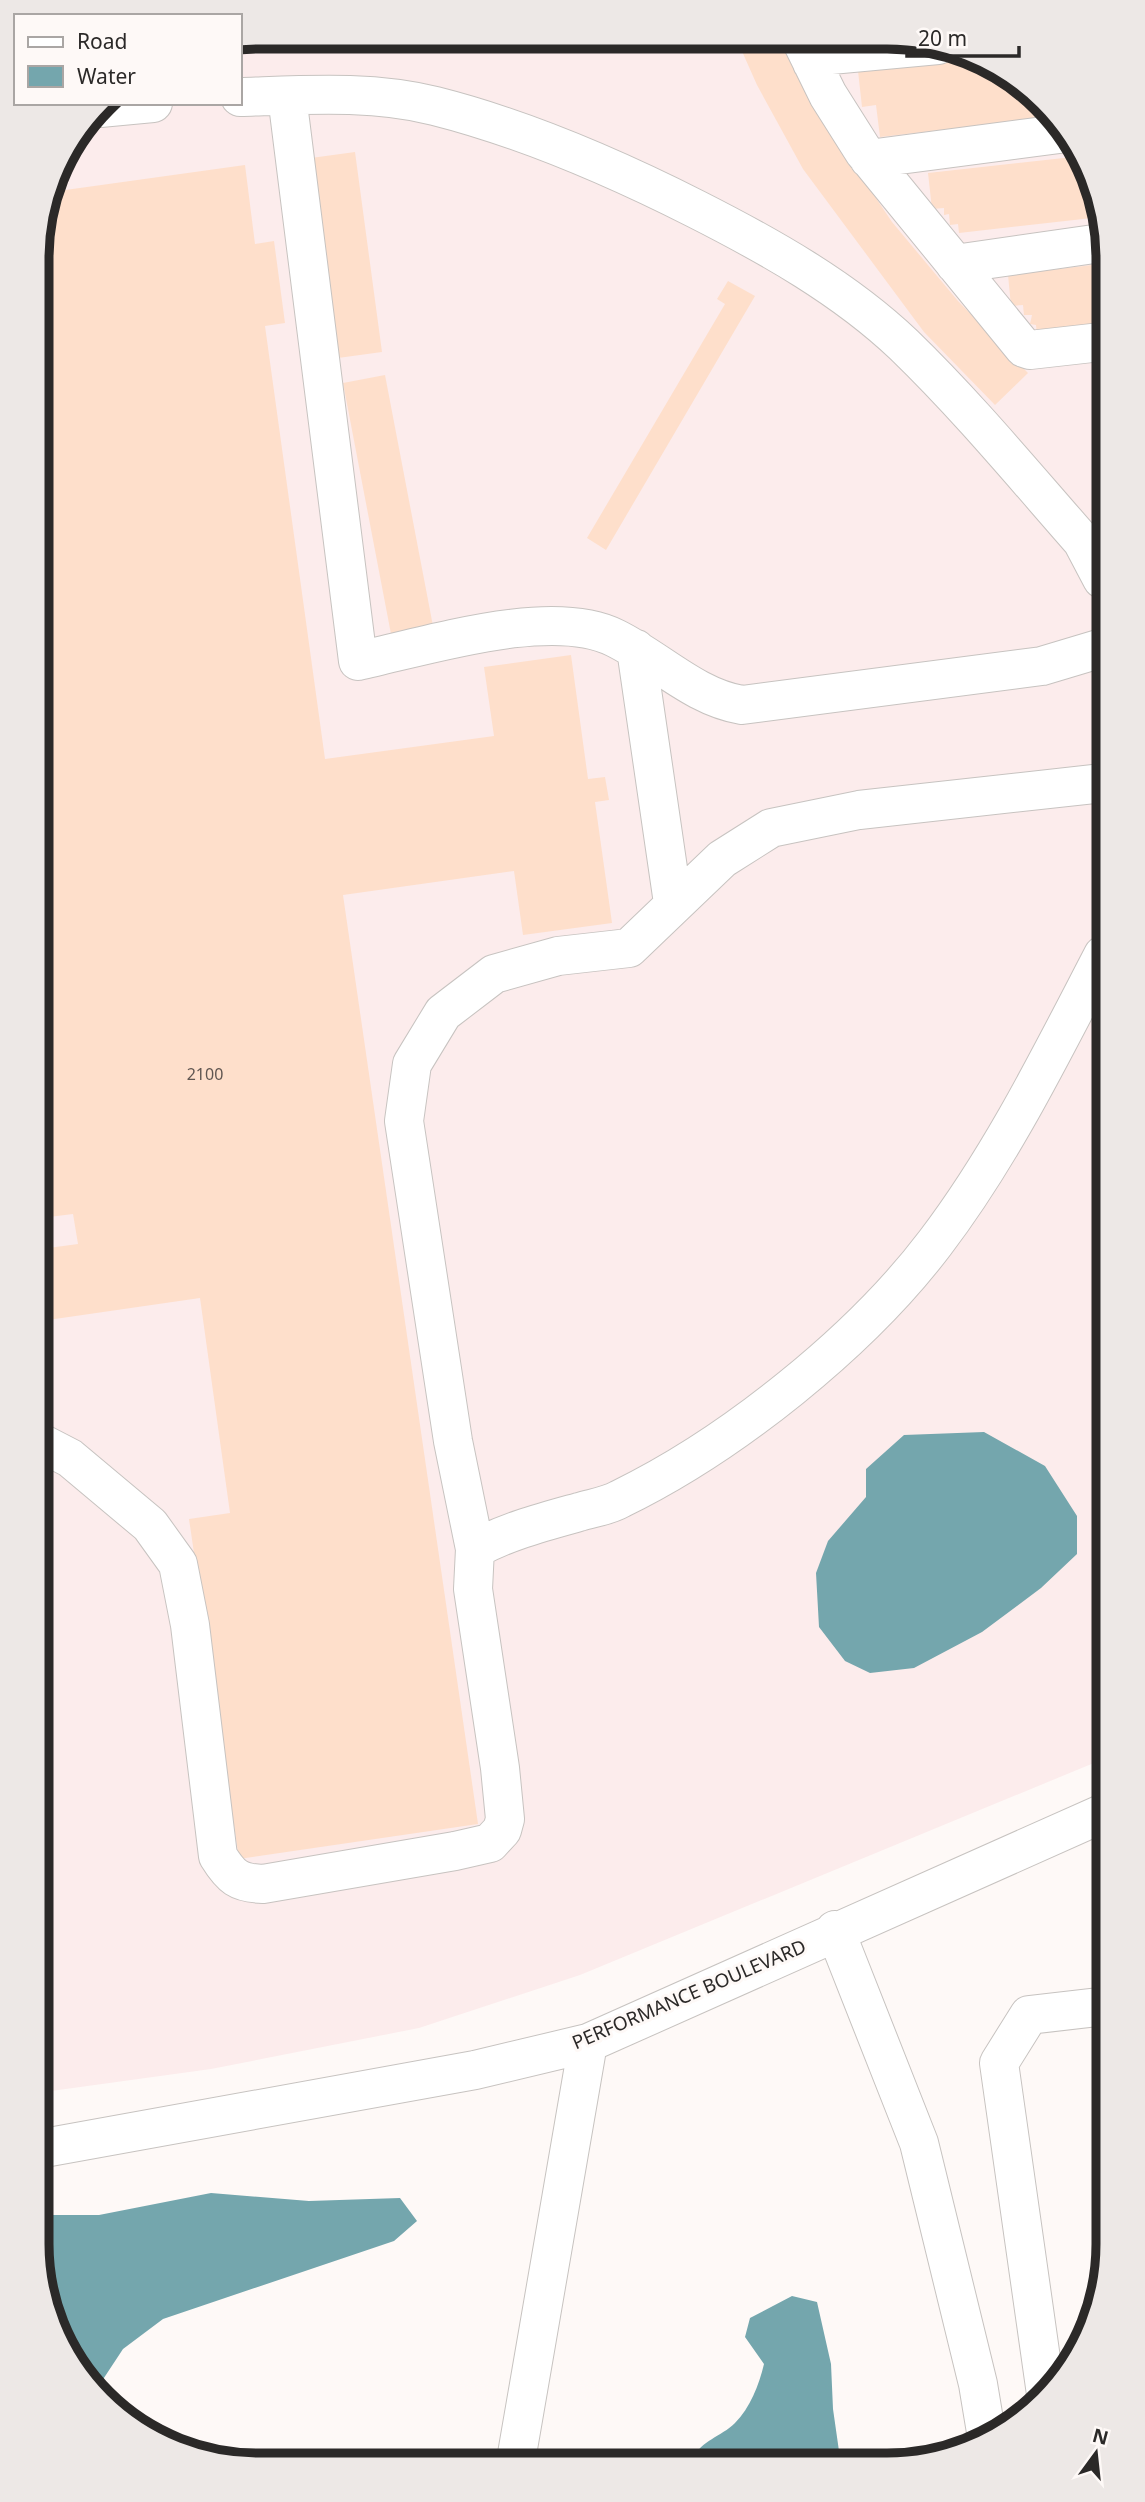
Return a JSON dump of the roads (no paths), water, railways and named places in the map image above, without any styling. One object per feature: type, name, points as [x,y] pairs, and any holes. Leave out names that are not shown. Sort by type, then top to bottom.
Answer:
[{"type":"street","points":[[806,51],[820,57],[894,50]]},
{"type":"street","points":[[806,51],[828,95],[869,159],[1027,349],[1096,342]]},
{"type":"street","points":[[242,97],[349,94],[433,105],[524,134],[617,169],[753,238],[821,280],[903,344],[1082,541],[1096,568]]},
{"type":"street","points":[[287,96],[358,660],[506,630],[566,625],[612,636],[703,693],[742,705],[1042,666],[1096,650]]},
{"type":"street","points":[[114,107],[132,105]]},
{"type":"street","points":[[869,159],[1055,135]]},
{"type":"street","points":[[955,264],[1095,244]]},
{"type":"street","points":[[636,649],[673,903]]},
{"type":"street","points":[[49,1447],[70,1458],[150,1525],[178,1564],[190,1625],[218,1856],[230,1876],[242,1883],[263,1884],[455,1852],[490,1843],[502,1830],[505,1819],[500,1768],[473,1589],[475,1549],[453,1441],[404,1121],[412,1064],[443,1013],[494,975],[558,956],[629,948],[722,859],[771,828],[859,810],[1096,784]]},
{"type":"street","points":[[475,1549],[500,1535],[618,1500],[754,1417],[818,1363],[883,1302],[934,1245],[976,1185],[1021,1109],[1096,968]]},
{"type":"street","name":"PERFORMANCE BOULEVARD","points":[[49,2147],[475,2070],[588,2043],[835,1930],[1096,1816]]},
{"type":"street","points":[[835,1930],[919,2143],[978,2384],[985,2428]]},
{"type":"street","points":[[1044,2381],[999,2063],[1029,2015],[1096,2007]]},
{"type":"street","points":[[517,2453],[588,2043]]},
{"type":"water","points":[[984,1432],[1045,1466],[1077,1516],[1077,1554],[1041,1588],[982,1632],[914,1668],[870,1673],[845,1661],[819,1627],[816,1573],[828,1541],[866,1497],[866,1469],[904,1435]]},
{"type":"water","points":[[211,2193],[309,2201],[400,2198],[417,2221],[394,2241],[163,2319],[123,2349],[101,2382],[84,2360],[65,2324],[56,2298],[49,2244],[49,2215],[99,2215]]},
{"type":"water","points":[[792,2296],[817,2302],[831,2364],[833,2409],[839,2453],[697,2453],[706,2443],[735,2423],[757,2388],[764,2364],[745,2337],[750,2318]]}]
